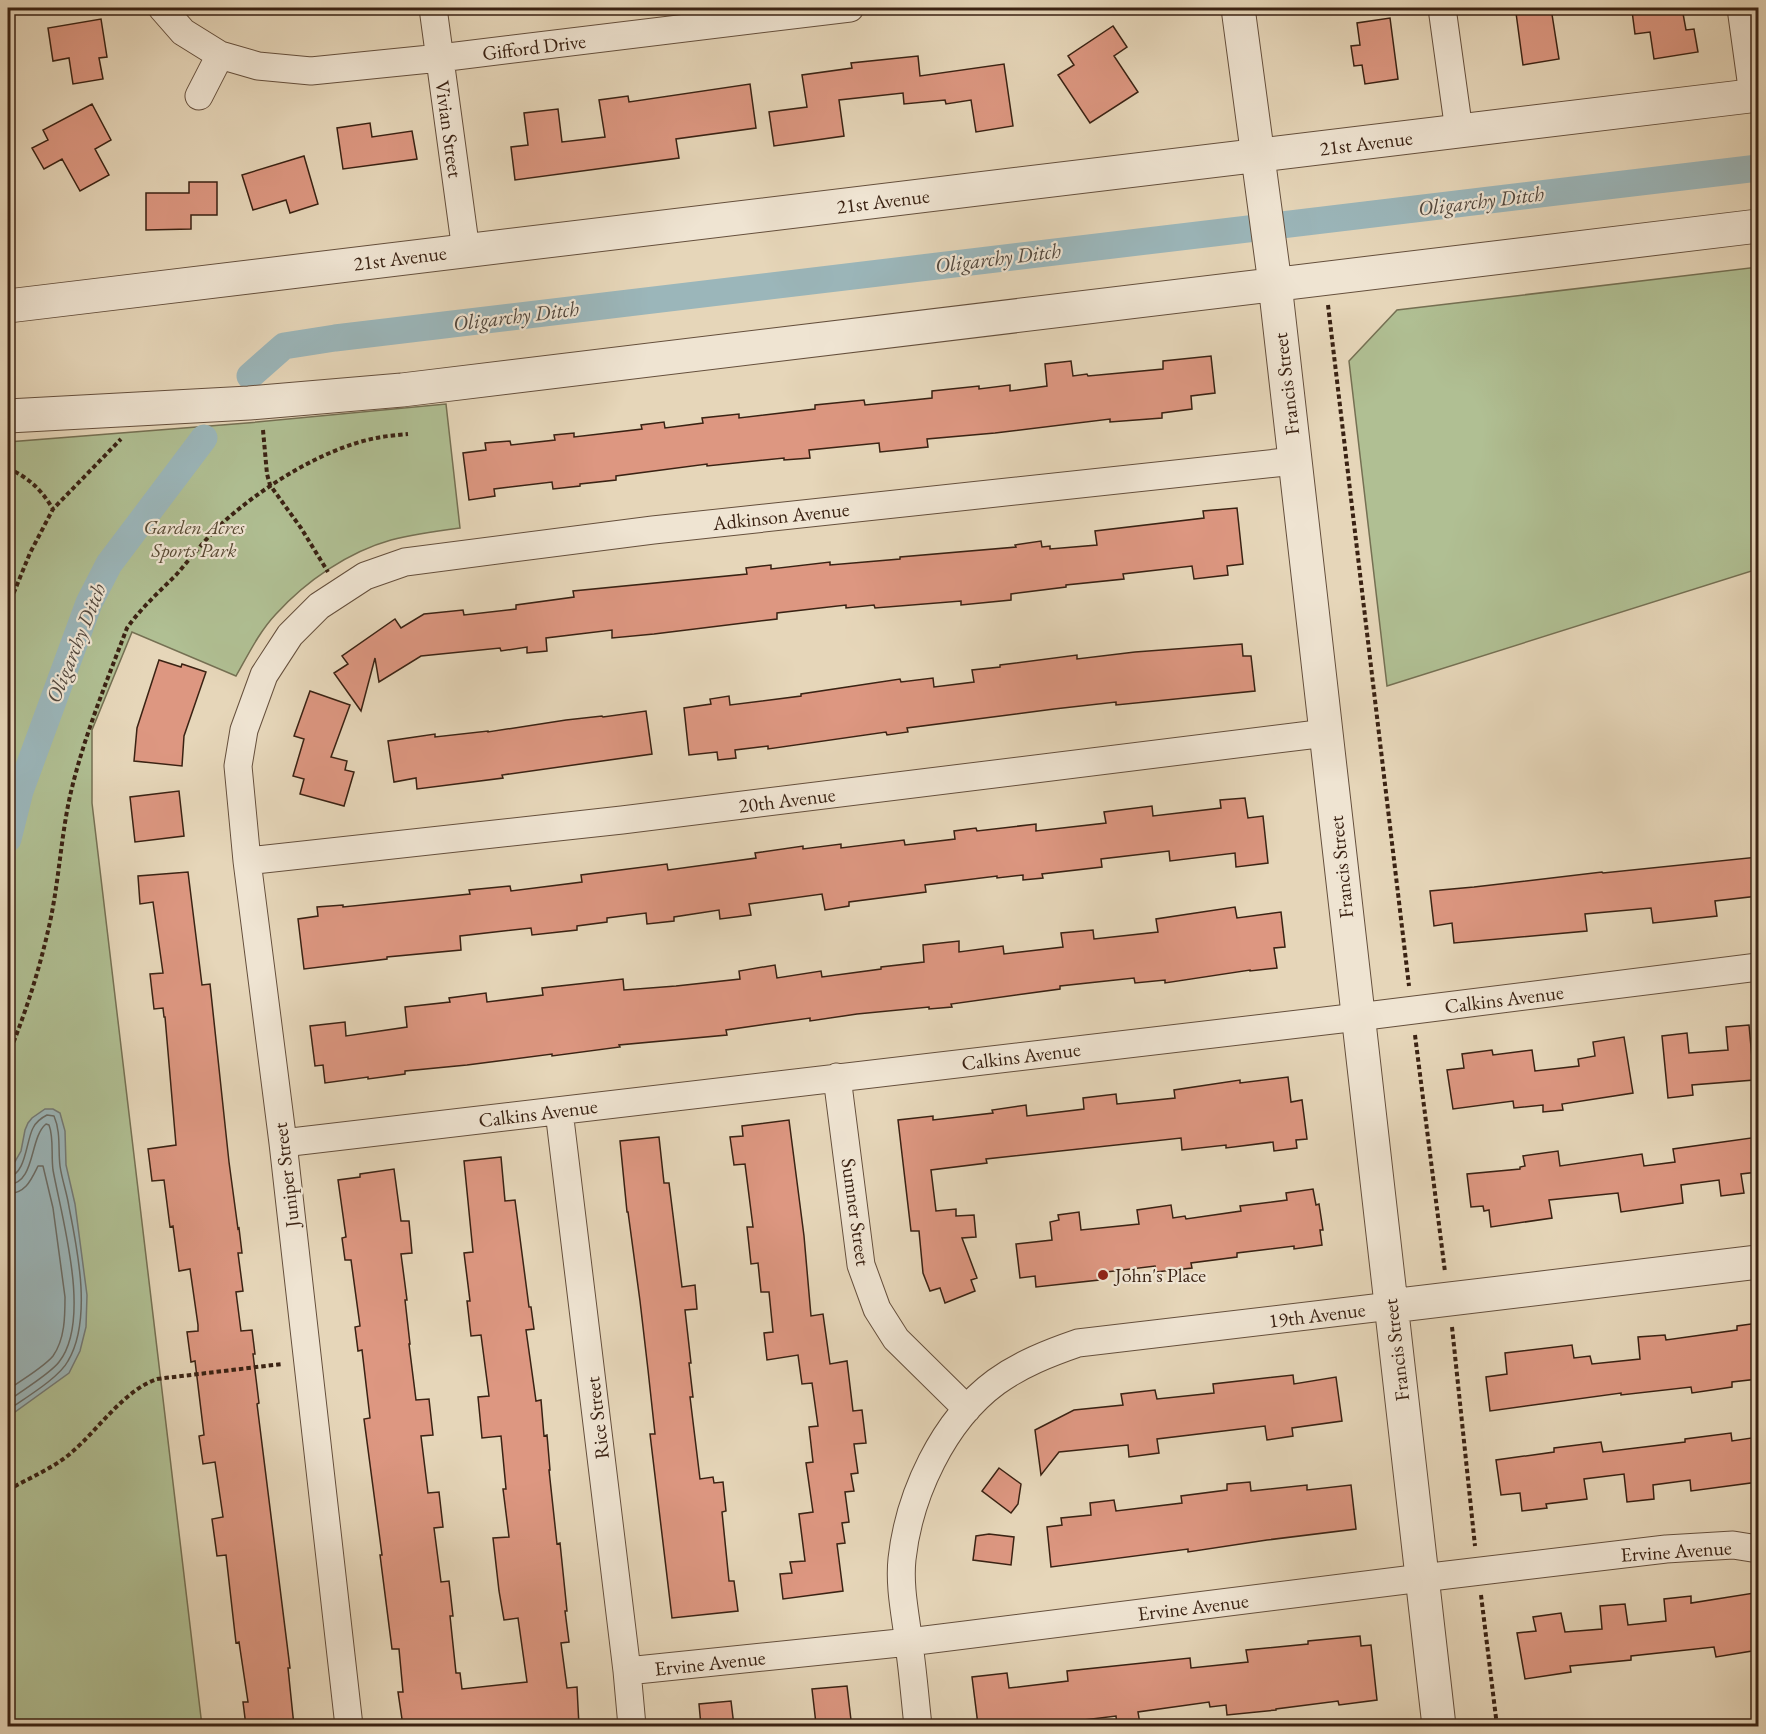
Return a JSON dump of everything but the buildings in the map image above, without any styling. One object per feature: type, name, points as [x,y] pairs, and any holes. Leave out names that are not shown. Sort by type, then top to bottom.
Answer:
[{"type":"street","name":"Gifford Drive","points":[[162,8],[183,32],[220,55],[258,66],[311,71],[440,58],[850,8]]},
{"type":"street","name":"Vivian Street","points":[[433,8],[465,251]]},
{"type":"street","name":"Francis Street","points":[[1238,8],[1275,284],[1439,1726]]},
{"type":"street","points":[[1442,8],[1459,131]]},
{"type":"street","points":[[1741,8],[1756,95]]},
{"type":"street","points":[[199,96],[220,55]]},
{"type":"street","name":"21st Avenue","points":[[8,306],[1756,95]]},
{"type":"street","points":[[8,416],[249,403],[402,390],[1758,226]]},
{"type":"street","name":"Adkinson Avenue","points":[[290,635],[319,606],[365,576],[405,562],[653,530],[1295,461]]},
{"type":"street","name":"Juniper Street","points":[[290,635],[264,675],[244,730],[237,766],[283,1143],[349,1726]]},
{"type":"street","name":"20th Avenue","points":[[247,861],[622,820],[1326,734]]},
{"type":"street","name":"Calkins Avenue","points":[[283,1143],[1358,1017],[1758,967]]},
{"type":"street","name":"Sumner Street","points":[[837,1077],[861,1265],[877,1309],[896,1339],[967,1409]]},
{"type":"street","name":"Rice Street","points":[[559,1111],[632,1726]]},
{"type":"street","name":"19th Avenue","points":[[967,1409],[996,1382],[1040,1356],[1078,1343],[1758,1262]]},
{"type":"street","points":[[918,1726],[904,1615],[902,1560],[912,1505],[934,1454],[967,1409]]},
{"type":"street","name":"Ervine Avenue","points":[[627,1671],[909,1642],[1666,1549],[1733,1545],[1758,1549]]},
{"type":"path","points":[[263,426],[270,485],[301,528],[340,592]]},
{"type":"path","points":[[8,1056],[34,988],[48,932],[75,773],[126,628],[218,527],[270,485],[352,446],[375,438],[408,434]]},
{"type":"path","points":[[8,607],[30,553],[53,509],[125,435]]},
{"type":"path","points":[[8,468],[34,483],[53,509]]},
{"type":"path","points":[[8,1490],[73,1452],[133,1392],[146,1383],[157,1379],[307,1361]]},
{"type":"green space","points":[[1758,267],[1758,569],[1387,686],[1349,361],[1397,310]]},
{"type":"green space","name":"Garden Acres Sports Park","points":[[446,404],[460,528],[417,534],[375,545],[329,569],[301,590],[270,621],[236,676],[132,632],[92,730],[92,803],[202,1726],[8,1726],[8,442]]},
{"type":"water","points":[[45,1109],[53,1109],[60,1113],[65,1131],[66,1165],[75,1204],[87,1295],[86,1327],[80,1351],[69,1373],[8,1417],[8,1174],[21,1151],[28,1123]]},
{"type":"waterway","name":"Oligarchy Ditch","points":[[250,376],[284,346],[335,338],[1758,168]]},
{"type":"waterway","name":"Oligarchy Ditch","points":[[8,839],[20,791],[89,603],[109,564],[204,438]]},
{"type":"place","name":"John's Place","points":[[1103,1275]]}]
